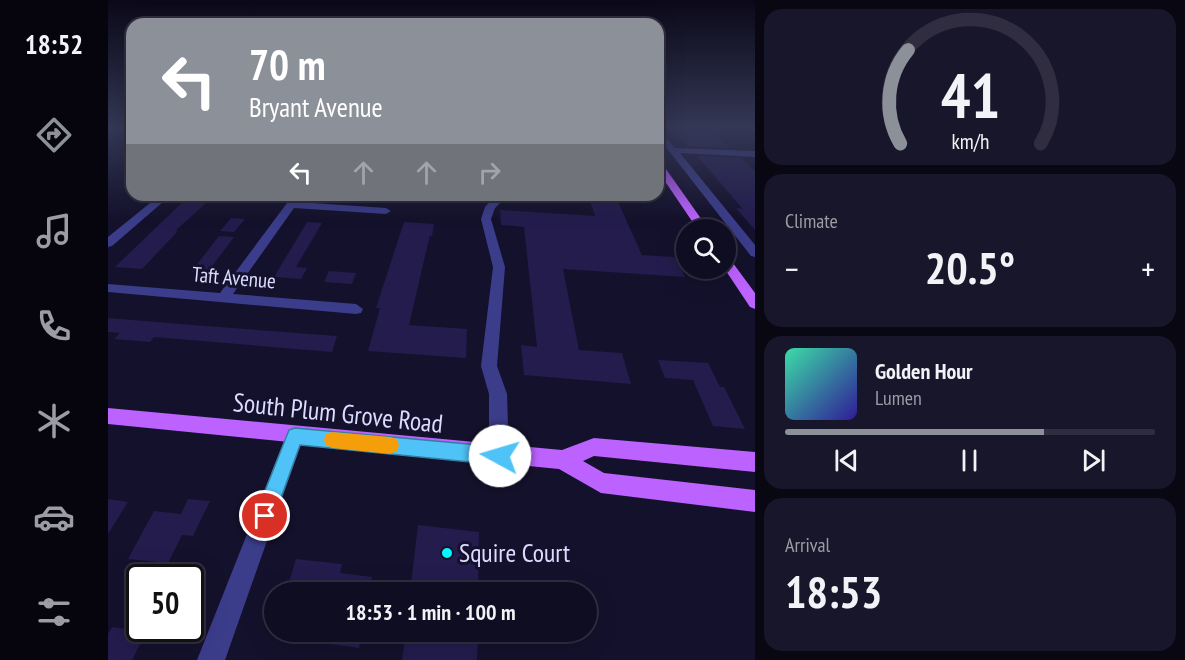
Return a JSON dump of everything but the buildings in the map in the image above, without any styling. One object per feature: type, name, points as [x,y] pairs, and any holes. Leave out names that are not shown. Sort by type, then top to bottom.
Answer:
[{"type":"main road","points":[[664,178],[695,219]]},
{"type":"main road","points":[[736,277],[754,304]]},
{"type":"main road","name":"South Plum Grove Road","points":[[108,416],[500,456],[562,460],[594,447],[754,462]]},
{"type":"main road","name":"South Plum Grove Road","points":[[562,460],[601,483],[754,501]]},
{"type":"street","points":[[682,159],[754,253]]},
{"type":"street","points":[[108,243],[159,201]]},
{"type":"street","points":[[224,298],[293,201]]},
{"type":"street","points":[[302,201],[386,211]]},
{"type":"street","points":[[496,201],[490,207],[486,219],[499,267],[489,366],[498,394],[500,456]]},
{"type":"street","name":"Taft Avenue","points":[[108,288],[356,309]]},
{"type":"street","points":[[211,660],[295,436]]},
{"type":"slow traffic","points":[[332,440],[390,445]]},
{"type":"place","name":"Squire Court","points":[[447,553]]},
{"type":"route","points":[[265,516],[295,436],[500,456]]}]
